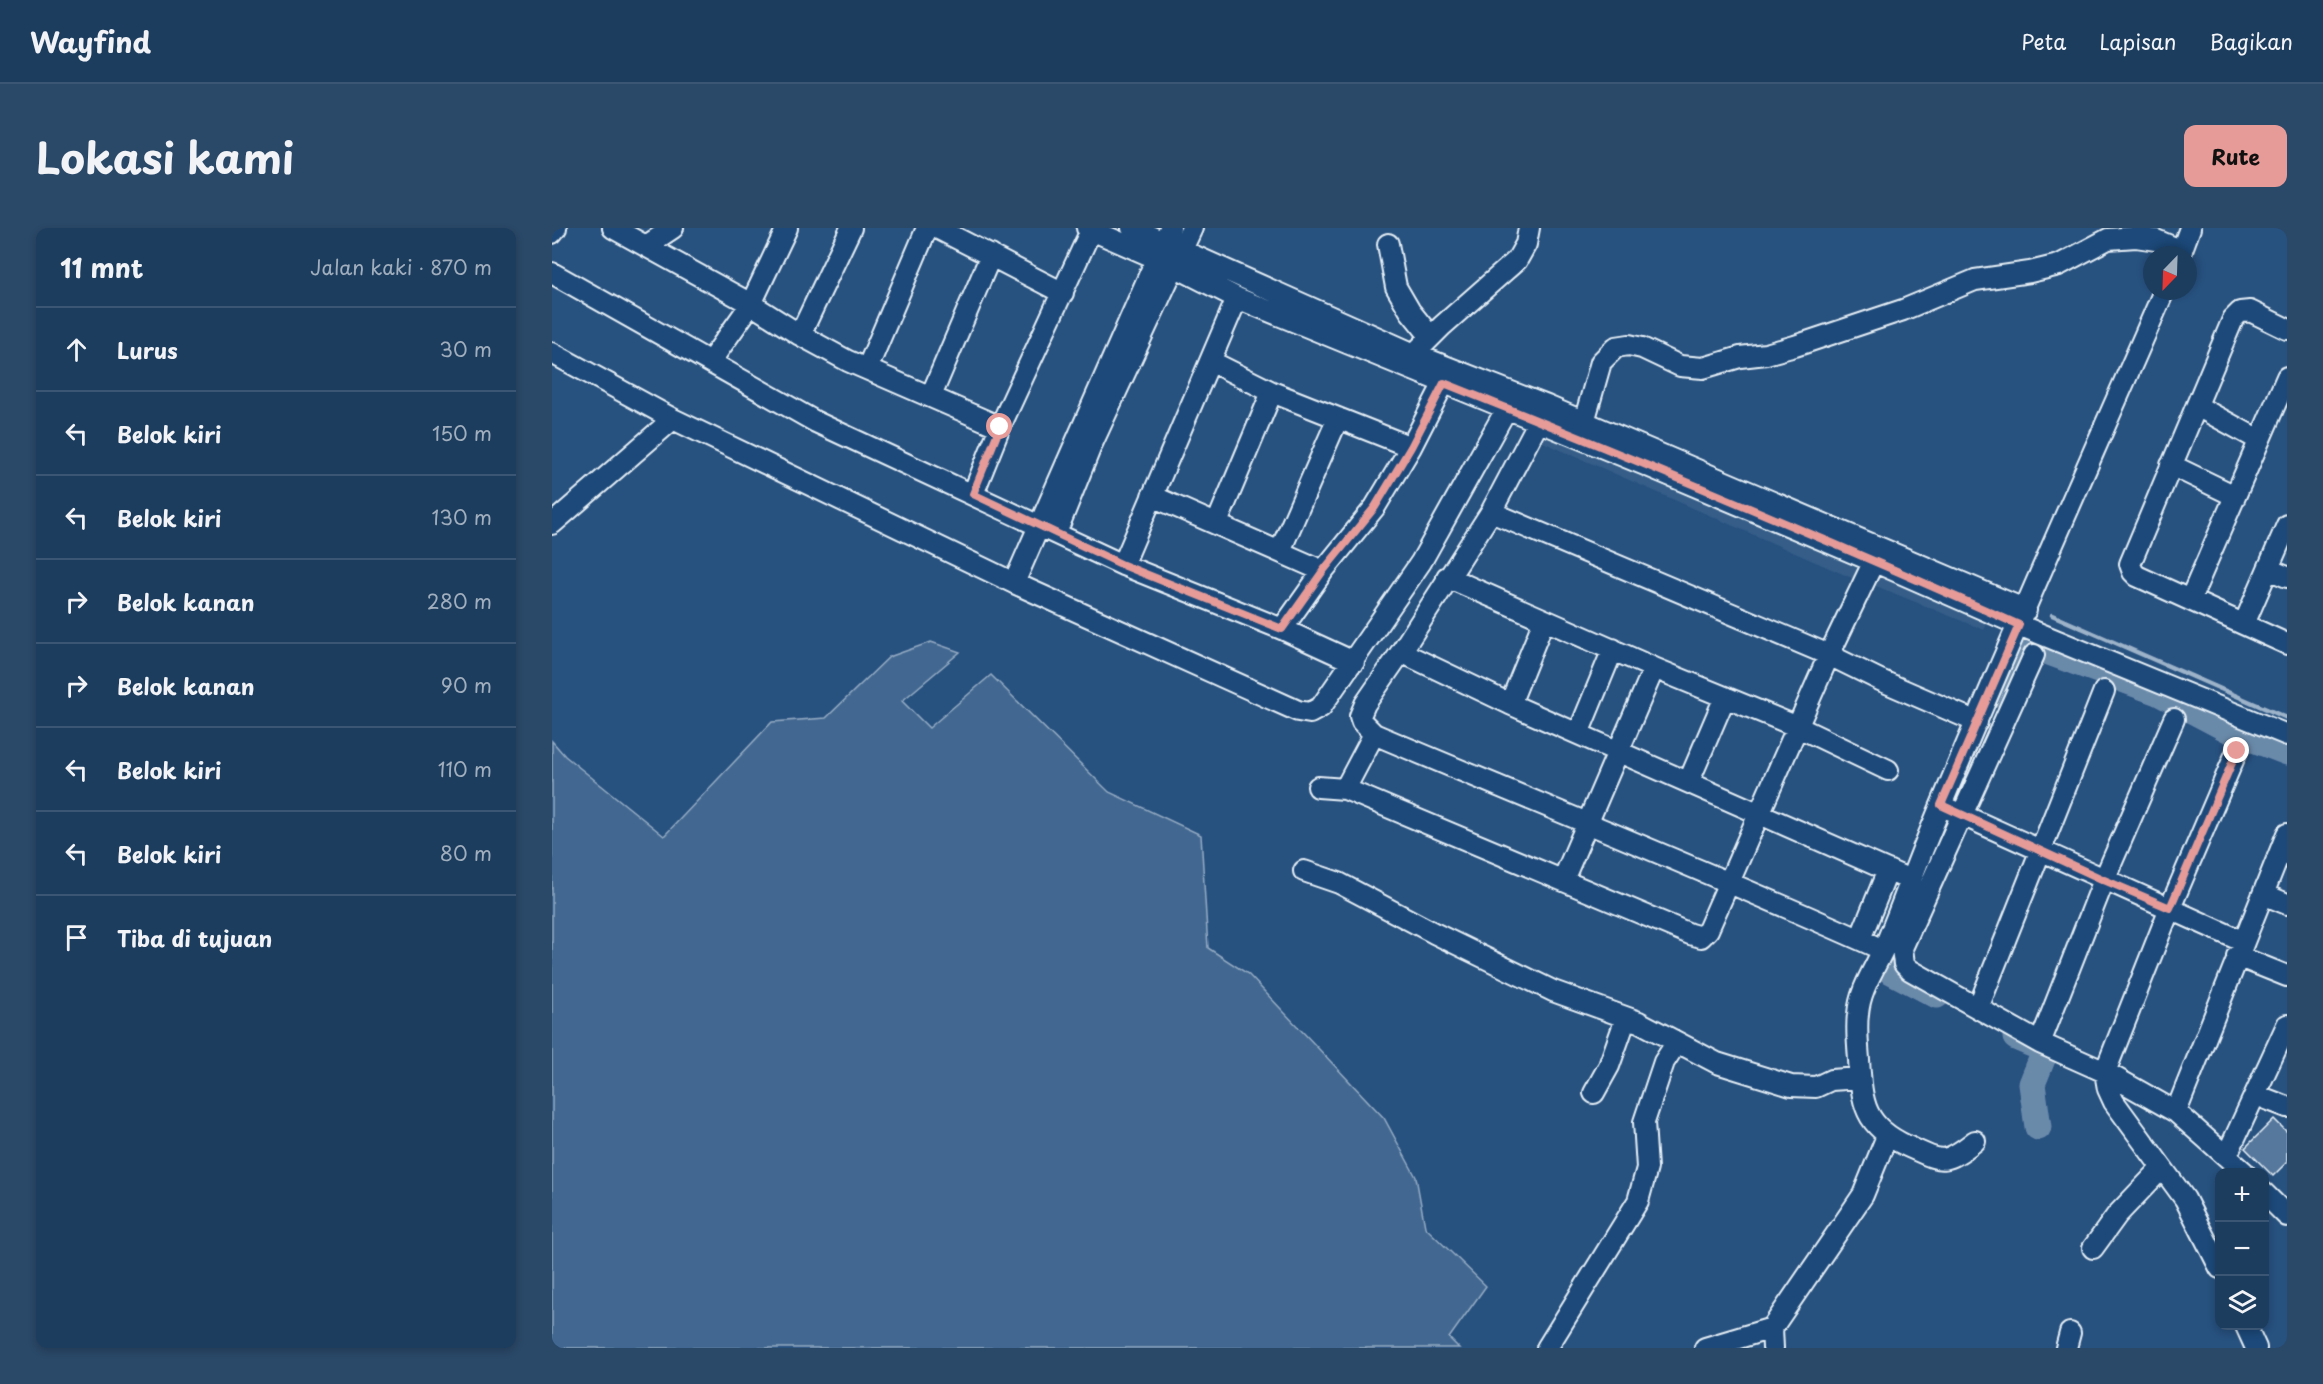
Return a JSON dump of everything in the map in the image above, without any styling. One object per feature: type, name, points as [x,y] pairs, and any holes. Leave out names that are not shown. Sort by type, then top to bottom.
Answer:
[{"type":"street","points":[[552,233],[556,228]]},
{"type":"street","points":[[613,228],[751,304],[800,335],[867,369],[1000,427]]},
{"type":"street","points":[[646,246],[673,228]]},
{"type":"street","points":[[710,362],[751,304],[787,228]]},
{"type":"street","points":[[800,335],[851,228]]},
{"type":"street","points":[[867,369],[927,228]]},
{"type":"street","points":[[937,228],[1063,293]]},
{"type":"street","points":[[1132,228],[1169,249],[1237,298],[1584,422],[2287,735]]},
{"type":"street","points":[[1014,582],[1047,529],[1091,446],[1169,249],[1192,228]]},
{"type":"street","points":[[1414,354],[1517,260],[1527,244],[1529,228]]},
{"type":"street","points":[[2184,246],[2190,228]]},
{"type":"street","points":[[973,494],[1000,427],[1063,293],[1090,229],[1169,249],[1414,354],[1507,408],[1539,422],[1874,561],[2022,618]]},
{"type":"street","points":[[1584,422],[1601,362],[1616,347],[1629,345],[1642,348],[1680,366],[1703,368],[1740,357],[1766,354],[1795,346],[1903,310],[1975,280],[2060,265],[2108,239],[2136,237],[2156,240],[2168,246]]},
{"type":"street","points":[[1388,244],[1396,287],[1410,311],[1431,337]]},
{"type":"street","points":[[931,396],[991,255]]},
{"type":"street","points":[[552,273],[816,422],[1123,565],[1282,629],[1354,662]]},
{"type":"street","points":[[1123,565],[1237,298]]},
{"type":"street","points":[[2160,300],[1977,722],[1950,810],[1902,948],[1904,964],[1910,970],[2040,1043],[2105,1072],[2176,1112],[2239,1168]]},
{"type":"street","points":[[2287,329],[2250,311],[2244,310],[2236,315],[2131,559],[2130,568],[2137,576],[2287,644]]},
{"type":"street","points":[[552,353],[673,418],[1014,582],[1303,712],[1310,712],[1321,707],[1354,662],[1421,562],[1507,408]]},
{"type":"street","points":[[1210,361],[1272,392],[1411,447]]},
{"type":"street","points":[[1282,629],[1323,571],[1375,507],[1411,447],[1448,375]]},
{"type":"street","points":[[2190,600],[2287,377]]},
{"type":"street","points":[[1217,523],[1272,392]]},
{"type":"street","points":[[2197,406],[2259,440]]},
{"type":"street","points":[[552,524],[673,418]]},
{"type":"street","points":[[1280,551],[1338,418]]},
{"type":"street","points":[[1539,422],[1491,512],[1365,704],[1360,716],[1362,722],[1374,734],[1586,824],[1730,881],[1883,950]]},
{"type":"street","points":[[2171,465],[2235,496]]},
{"type":"street","points":[[1152,496],[1323,571]]},
{"type":"street","points":[[1491,512],[1829,655],[1977,722]]},
{"type":"street","points":[[2244,624],[2287,525]]},
{"type":"street","points":[[1318,787],[1345,789],[1698,937],[1704,935],[1829,655],[1874,561]]},
{"type":"street","points":[[2268,569],[2287,577]]},
{"type":"street","points":[[1448,577],[1654,668],[1798,727],[1888,770]]},
{"type":"street","points":[[1510,704],[1544,620]]},
{"type":"street","points":[[1578,734],[1613,649]]},
{"type":"street","points":[[1401,652],[1510,704],[1910,880]]},
{"type":"street","points":[[1975,1141],[1947,1160],[1933,1157],[1887,1136],[1868,1112],[1862,1095],[1857,1015],[1860,998],[1883,950],[1910,880],[2034,655]]},
{"type":"street","points":[[1563,880],[1654,668]]},
{"type":"street","points":[[1978,1008],[2104,691]]},
{"type":"street","points":[[1689,781],[1725,697]]},
{"type":"street","points":[[2040,1043],[2104,880],[2174,719]]},
{"type":"street","points":[[1345,789],[1374,734]]},
{"type":"street","points":[[2215,1258],[2185,1199],[2114,1102],[2108,1089],[2105,1072],[2170,908],[2237,751]]},
{"type":"street","points":[[1950,810],[2170,908],[2287,976]]},
{"type":"street","points":[[2176,1112],[2287,834]]},
{"type":"street","points":[[1860,939],[1888,870]]},
{"type":"street","points":[[1304,871],[1339,883],[1434,933],[1553,991],[1626,1018],[1717,1063],[1791,1086],[1816,1087],[1832,1080],[1860,1078]]},
{"type":"street","points":[[2263,894],[2287,904]]},
{"type":"street","points":[[1594,1093],[1609,1066],[1626,1018]]},
{"type":"street","points":[[2227,1155],[2287,1025]]},
{"type":"street","points":[[1546,1348],[1638,1202],[1647,1167],[1644,1122],[1664,1062],[1677,1042]]},
{"type":"street","points":[[2256,1095],[2287,1107]]},
{"type":"street","points":[[1773,1348],[1772,1328],[1863,1195],[1887,1136]]},
{"type":"street","points":[[2093,1248],[2117,1215],[2162,1168]]},
{"type":"street","points":[[2269,1197],[2286,1212]]},
{"type":"street","points":[[1705,1348],[1772,1328]]},
{"type":"street","points":[[2248,1330],[2256,1348]]},
{"type":"shaded area","points":[[1544,426],[1862,561],[1854,579],[1538,440]]},
{"type":"shaded area","points":[[1874,566],[1992,615],[1984,630],[1866,582]]},
{"type":"shaded area","points":[[931,642],[960,652],[902,701],[929,728],[991,675],[1109,792],[1201,835],[1208,948],[1248,974],[1384,1118],[1416,1177],[1425,1227],[1486,1286],[1449,1338],[1459,1348],[552,1348],[552,741],[565,756],[664,836],[772,722],[826,718],[889,657]]},
{"type":"building","points":[[2274,1119],[2287,1132],[2287,1162],[2273,1176],[2269,1168],[2265,1168],[2245,1148]]},
{"type":"waterway","points":[[2052,615],[2287,718]]},
{"type":"waterway","points":[[1997,693],[2022,642],[2158,692],[2230,730],[2287,752]]},
{"type":"waterway","points":[[1896,936],[1884,967],[1937,995]]},
{"type":"waterway","points":[[2016,1037],[2037,1046],[2044,1054],[2032,1084],[2038,1127]]},
{"type":"route","points":[[1000,427],[973,494],[1123,565],[1282,629],[1323,571],[1375,507],[1411,447],[1444,383],[1507,408],[1874,561],[2019,625],[1941,805],[2170,908],[2237,751]]}]
